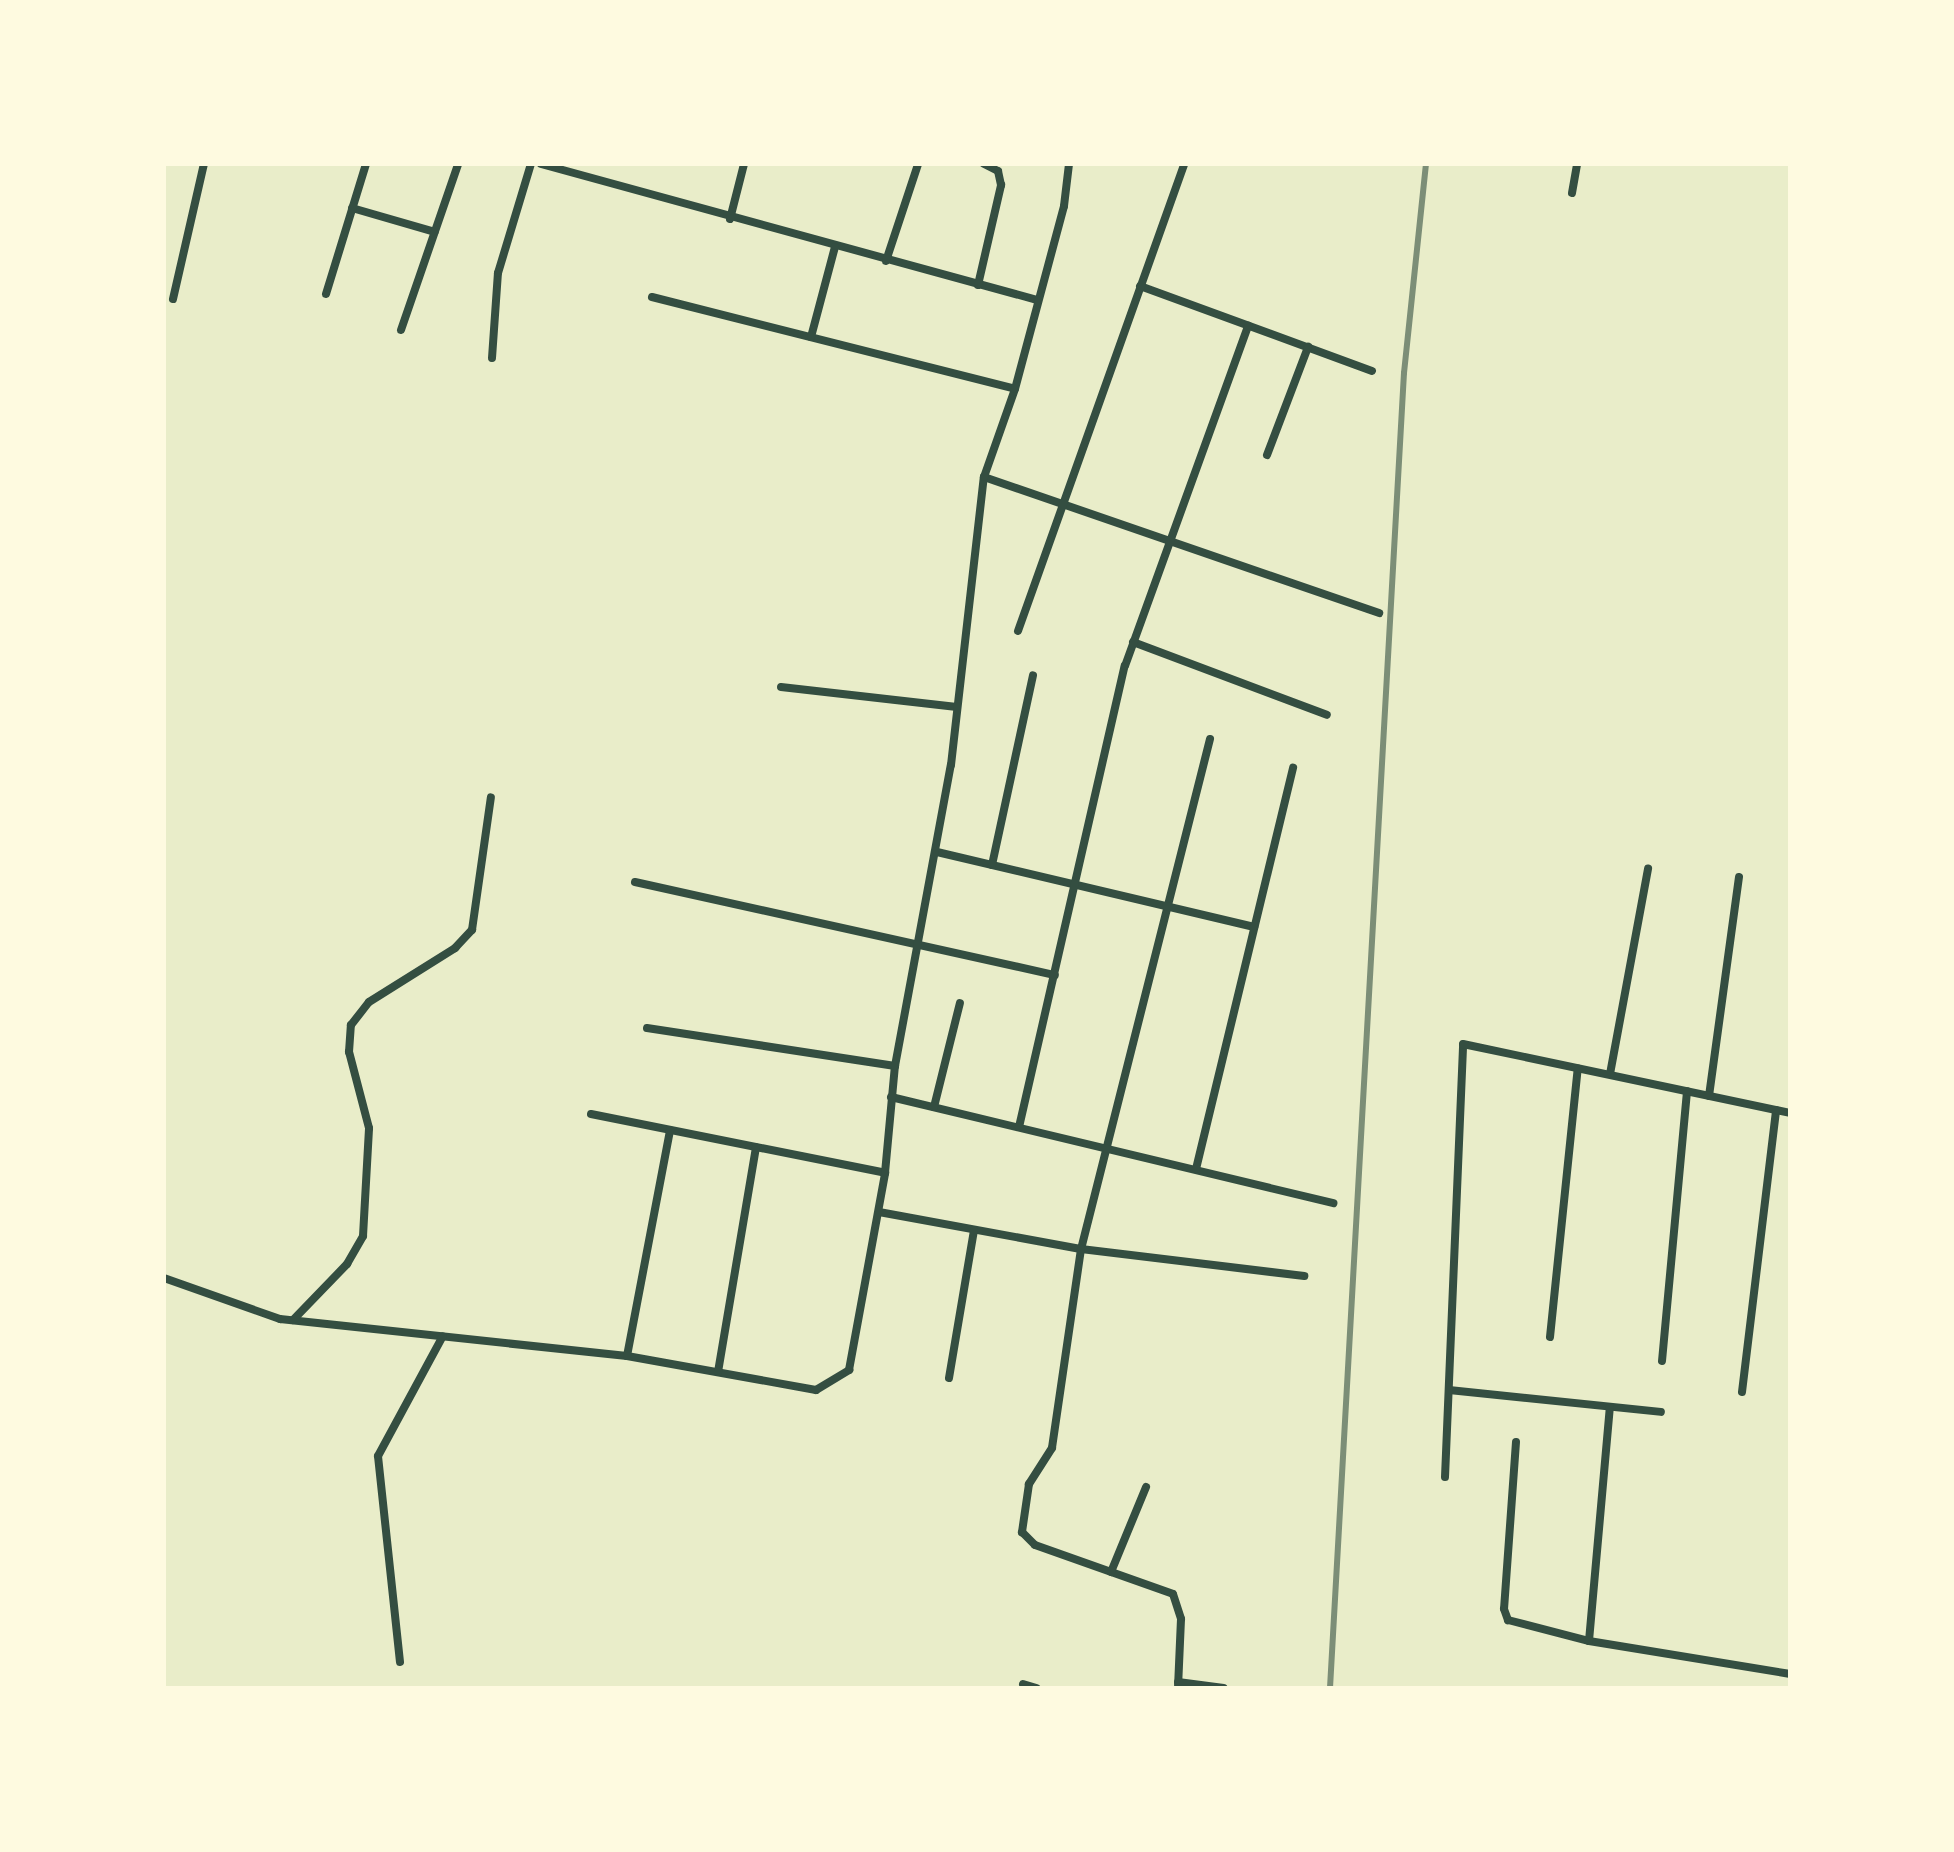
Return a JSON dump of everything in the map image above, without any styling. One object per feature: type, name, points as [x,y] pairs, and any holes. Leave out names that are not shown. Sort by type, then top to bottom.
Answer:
[{"type":"street","points":[[173,299],[204,164]]},
{"type":"street","points":[[326,294],[366,164]]},
{"type":"street","points":[[401,330],[458,164]]},
{"type":"street","points":[[492,358],[498,273],[531,164]]},
{"type":"street","points":[[541,164],[730,219],[1037,300]]},
{"type":"street","points":[[730,219],[744,164]]},
{"type":"street","points":[[886,261],[918,164]]},
{"type":"street","points":[[978,285],[1001,185],[998,171],[984,164]]},
{"type":"street","points":[[164,1278],[293,1320],[627,1356],[816,1390],[849,1370],[885,1173],[895,1066],[923,942],[937,852],[984,477],[1015,389],[1064,206],[1069,164]]},
{"type":"street","points":[[1018,631],[1184,164]]},
{"type":"street","points":[[1572,193],[1577,164]]},
{"type":"street","points":[[352,208],[435,232]]},
{"type":"street","points":[[811,337],[835,247]]},
{"type":"street","points":[[1140,286],[1372,371]]},
{"type":"street","points":[[652,297],[1015,389]]},
{"type":"street","points":[[1019,1127],[1133,642],[1172,542],[1248,326]]},
{"type":"street","points":[[1267,455],[1308,347]]},
{"type":"street","points":[[984,477],[1379,613]]},
{"type":"street","points":[[1133,642],[1327,715]]},
{"type":"street","points":[[992,865],[1033,675]]},
{"type":"street","points":[[781,687],[957,707]]},
{"type":"street","points":[[1210,739],[1081,1249],[1052,1448],[1029,1484],[1022,1532],[1035,1545],[1173,1594],[1181,1619],[1178,1685],[1224,1688]]},
{"type":"street","points":[[1196,1169],[1293,768]]},
{"type":"street","points":[[293,1320],[356,1252],[365,1226],[369,1128],[349,1052],[351,1025],[369,1002],[455,948],[472,930],[491,797]]},
{"type":"street","points":[[937,852],[1254,927]]},
{"type":"street","points":[[1610,1074],[1648,868]]},
{"type":"street","points":[[1709,1096],[1739,877]]},
{"type":"street","points":[[635,882],[923,942],[1055,975]]},
{"type":"street","points":[[934,1107],[960,1003]]},
{"type":"street","points":[[647,1028],[895,1066]]},
{"type":"street","points":[[1445,1477],[1463,1044],[1790,1113]]},
{"type":"street","points":[[1550,1337],[1578,1068]]},
{"type":"street","points":[[1662,1361],[1687,1091]]},
{"type":"street","points":[[891,1097],[1333,1203]]},
{"type":"street","points":[[1742,1392],[1776,1110]]},
{"type":"street","points":[[591,1114],[885,1173]]},
{"type":"street","points":[[627,1356],[670,1130]]},
{"type":"street","points":[[718,1372],[756,1147]]},
{"type":"street","points":[[879,1212],[1081,1249],[1304,1276]]},
{"type":"street","points":[[949,1378],[974,1230]]},
{"type":"street","points":[[400,1662],[378,1456],[443,1336]]},
{"type":"street","points":[[1449,1390],[1661,1412]]},
{"type":"street","points":[[1589,1641],[1610,1407]]},
{"type":"street","points":[[1516,1442],[1505,1615],[1517,1626],[1790,1674]]},
{"type":"street","points":[[1111,1572],[1146,1487]]},
{"type":"street","points":[[1023,1684],[1036,1688]]},
{"type":"railway","points":[[1330,1688],[1404,373],[1426,164]]}]
